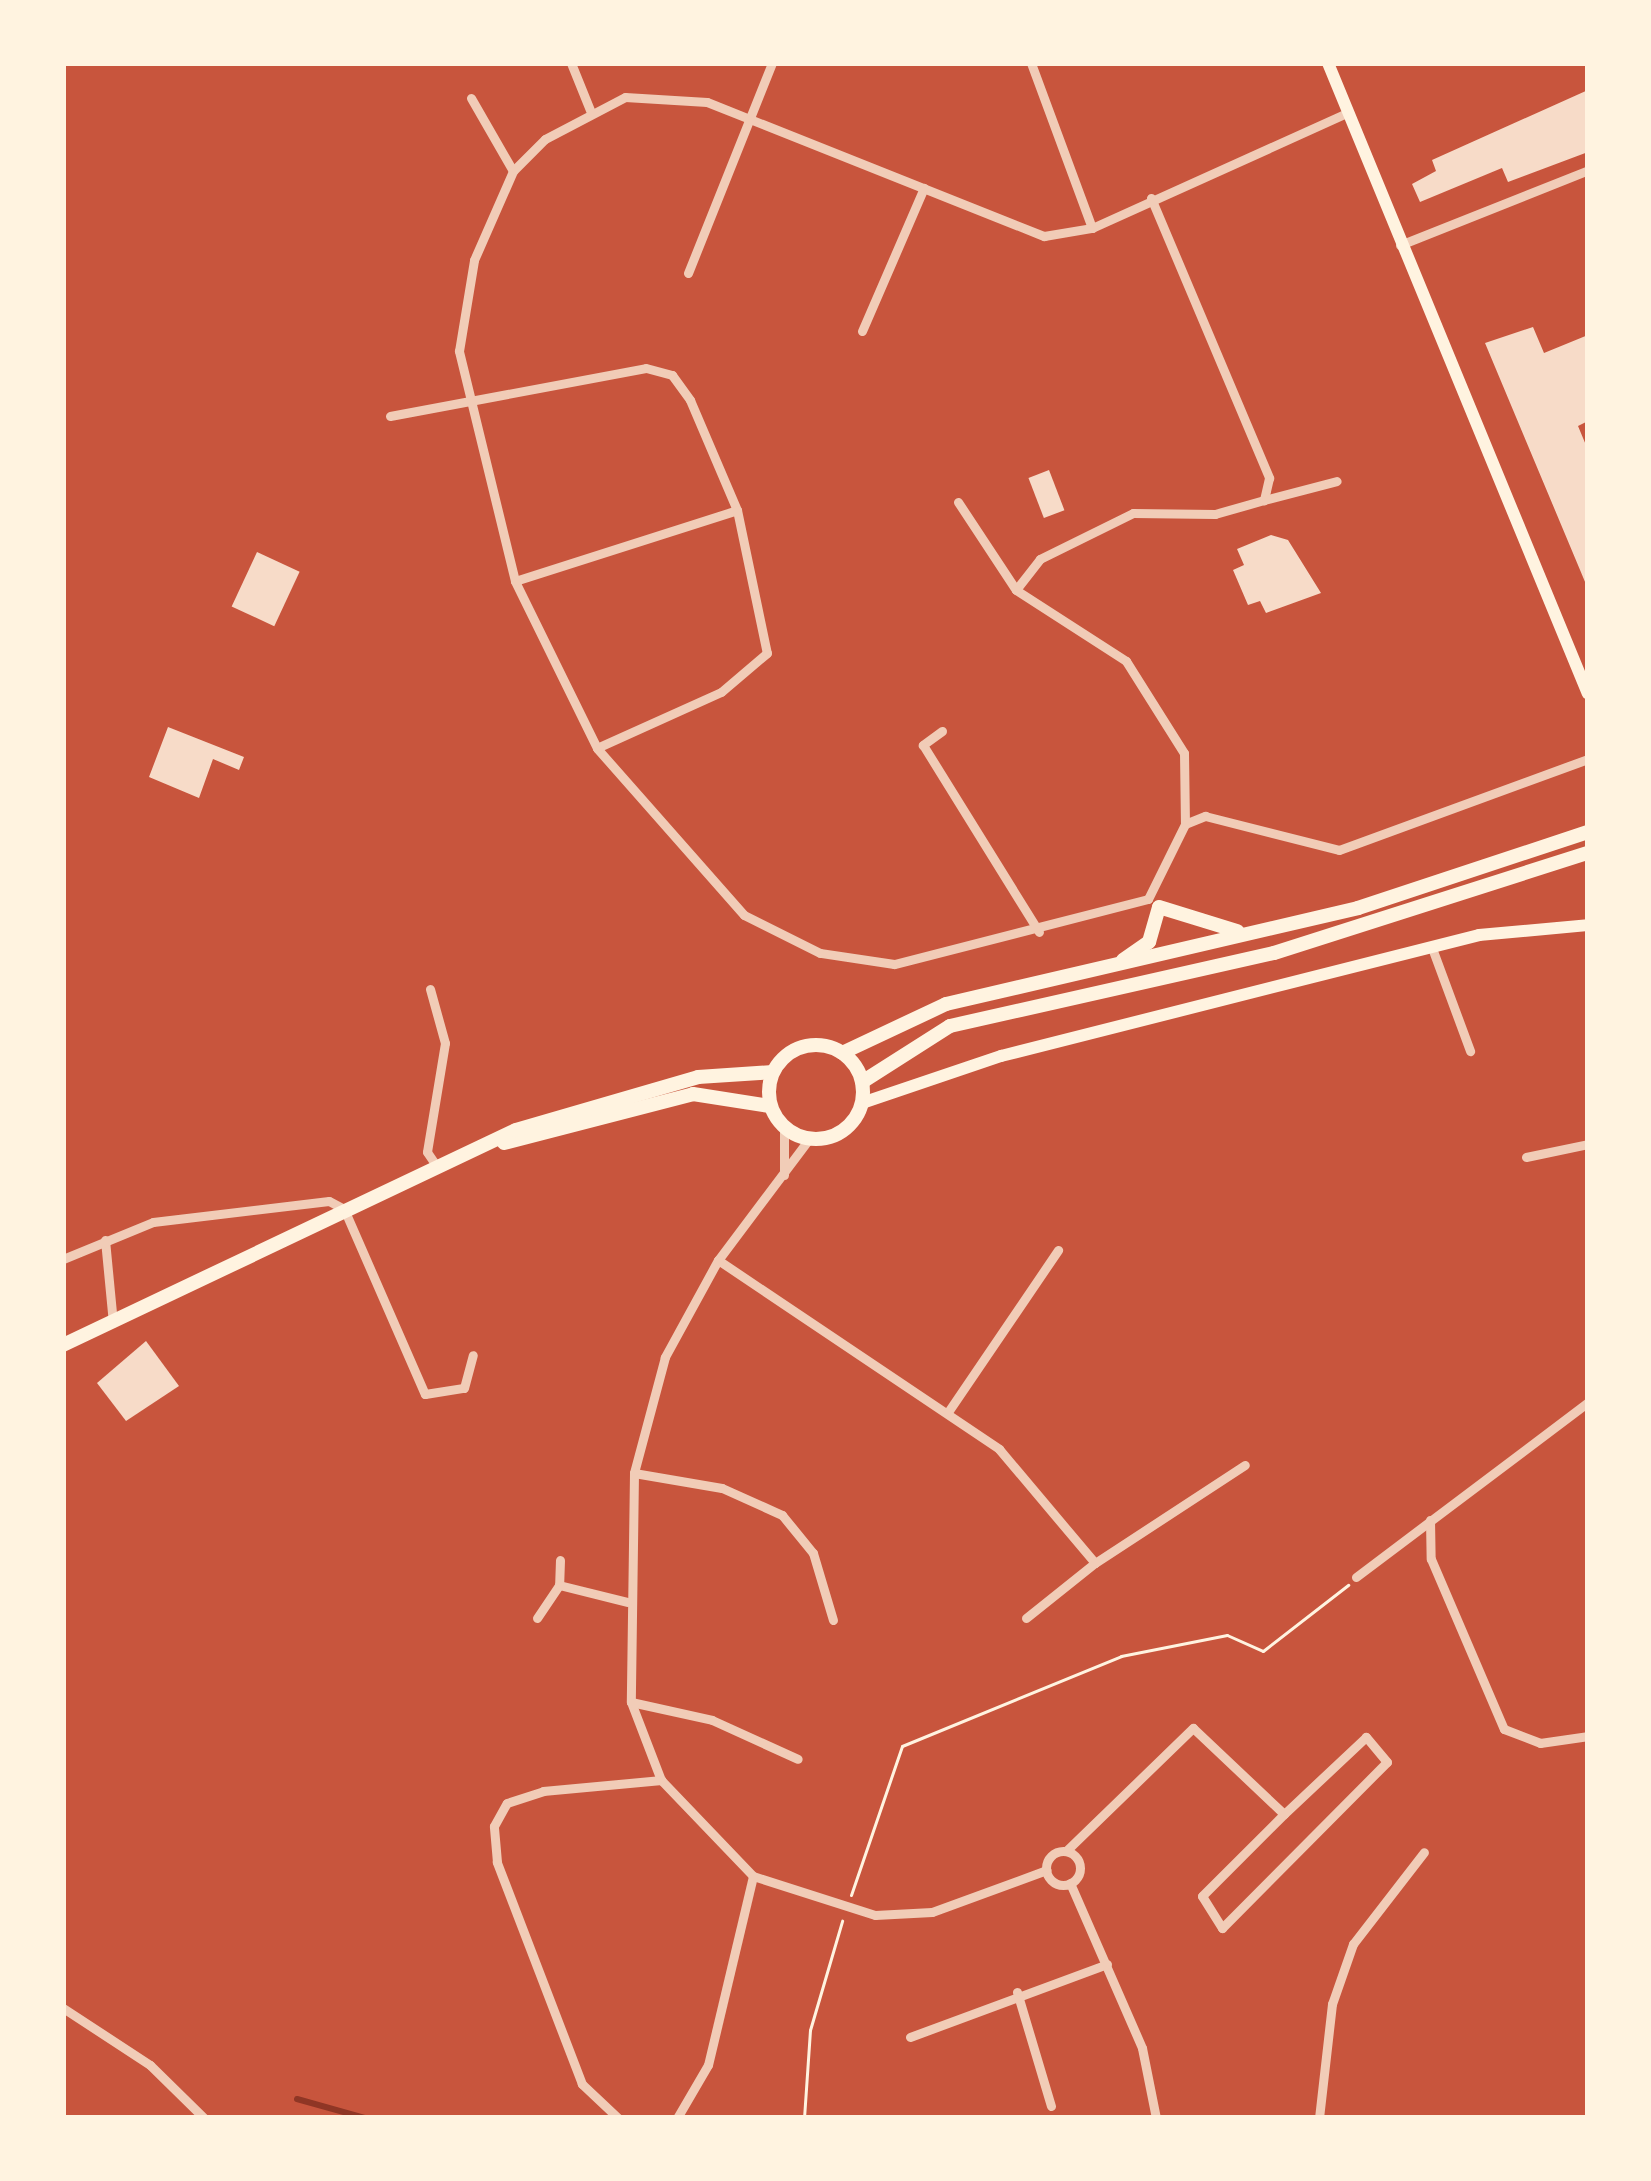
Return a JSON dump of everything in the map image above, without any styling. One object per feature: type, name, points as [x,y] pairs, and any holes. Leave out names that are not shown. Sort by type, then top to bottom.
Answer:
[{"type":"main road","points":[[1328,63],[1345,114],[1588,694]]},
{"type":"main road","points":[[63,1345],[436,1164],[595,1103],[773,1072],[805,1047],[842,1053],[946,1004],[1272,929],[1588,832]]},
{"type":"main road","points":[[862,1082],[950,1025],[1274,953],[1588,853]]},
{"type":"main road","points":[[1104,969],[1149,941],[1154,903],[1219,932],[1272,929]]},
{"type":"main road","points":[[862,1103],[1000,1056],[1432,948],[1588,925]]},
{"type":"main road","points":[[773,1072],[770,1106],[784,1127],[809,1139],[847,1127],[862,1103],[862,1082],[842,1053]]},
{"type":"main road","points":[[436,1164],[693,1094],[770,1106]]},
{"type":"street","points":[[572,63],[590,110]]},
{"type":"street","points":[[688,273],[772,63]]},
{"type":"street","points":[[1031,63],[1092,228]]},
{"type":"street","points":[[958,502],[1016,590],[1126,661],[1184,753],[1185,824],[1154,903],[894,964],[820,953],[744,915],[597,748],[515,581],[459,351],[474,260],[513,171],[590,110],[664,97],[750,117],[1044,236],[1092,228],[1345,114]]},
{"type":"street","points":[[471,98],[513,171]]},
{"type":"street","points":[[1400,245],[1588,170]]},
{"type":"street","points":[[862,331],[923,188]]},
{"type":"street","points":[[1151,198],[1269,478],[1264,500]]},
{"type":"street","points":[[390,416],[646,368],[672,375],[737,510],[767,653],[721,692],[597,748]]},
{"type":"street","points":[[1016,590],[1040,560],[1133,513],[1215,514],[1336,481]]},
{"type":"street","points":[[515,581],[737,510]]},
{"type":"street","points":[[942,731],[923,745],[1039,932]]},
{"type":"street","points":[[1185,824],[1204,816],[1340,850],[1588,759]]},
{"type":"street","points":[[1432,948],[1470,1051]]},
{"type":"street","points":[[430,989],[445,1043],[428,1139],[436,1164]]},
{"type":"street","points":[[784,1127],[784,1180]]},
{"type":"street","points":[[809,1139],[784,1180],[718,1260],[664,1358],[634,1473],[627,1602],[631,1702],[661,1780],[753,1876],[846,1912],[932,1912],[1047,1870],[1193,1728],[1284,1814]]},
{"type":"street","points":[[1526,1157],[1588,1144]]},
{"type":"street","points":[[63,1259],[105,1240],[274,1206],[344,1209],[425,1394],[464,1388],[472,1355]]},
{"type":"street","points":[[105,1240],[112,1323]]},
{"type":"street","points":[[948,1412],[1058,1250]]},
{"type":"street","points":[[718,1260],[948,1412],[1022,1468],[1095,1564]]},
{"type":"street","points":[[1356,1577],[1588,1402]]},
{"type":"street","points":[[1026,1618],[1095,1564],[1245,1465]]},
{"type":"street","points":[[634,1473],[722,1488],[782,1515],[812,1553],[833,1620]]},
{"type":"street","points":[[1430,1520],[1431,1558],[1504,1729],[1540,1743],[1588,1736]]},
{"type":"street","points":[[537,1618],[559,1585],[560,1560]]},
{"type":"street","points":[[559,1585],[627,1602]]},
{"type":"street","points":[[631,1702],[712,1720],[798,1759]]},
{"type":"street","points":[[1366,1737],[1387,1762],[1222,1928],[1202,1896],[1284,1814],[1366,1737]]},
{"type":"street","points":[[618,2118],[581,2084],[497,1862],[494,1826],[507,1803],[543,1791],[661,1780]]},
{"type":"street","points":[[1066,1851],[1080,1868],[1070,1883]]},
{"type":"street","points":[[1319,2118],[1332,2004],[1353,1944],[1424,1852]]},
{"type":"street","points":[[1047,1870],[1070,1883],[1107,1964],[1156,2118]]},
{"type":"street","points":[[677,2118],[707,2065],[753,1876]]},
{"type":"street","points":[[910,2037],[1017,1992],[1107,1964]]},
{"type":"street","points":[[1017,1992],[1051,2106]]},
{"type":"street","points":[[63,2008],[150,2065],[205,2118]]},
{"type":"path","points":[[803,2118],[810,2030],[902,1746],[1121,1656],[1227,1635],[1263,1651],[1356,1577]]},
{"type":"building","points":[[1588,90],[1588,152],[1508,182],[1502,168],[1420,202],[1412,184],[1436,171],[1432,160]]},
{"type":"building","points":[[1533,327],[1544,353],[1588,335],[1588,421],[1578,426],[1588,450],[1588,589],[1485,343]]},
{"type":"building","points":[[1049,470],[1064,510],[1044,518],[1028,478]]},
{"type":"building","points":[[1271,535],[1288,540],[1321,593],[1266,613],[1260,601],[1248,605],[1233,570],[1244,565],[1237,549]]},
{"type":"building","points":[[257,552],[300,572],[274,626],[232,606]]},
{"type":"building","points":[[168,727],[244,757],[239,770],[213,759],[199,798],[149,777]]},
{"type":"building","points":[[146,1341],[179,1386],[126,1421],[97,1383]]},
{"type":"waterway","points":[[297,2099],[365,2118]]},
{"type":"waterway","points":[[379,2118],[457,2118]]}]
